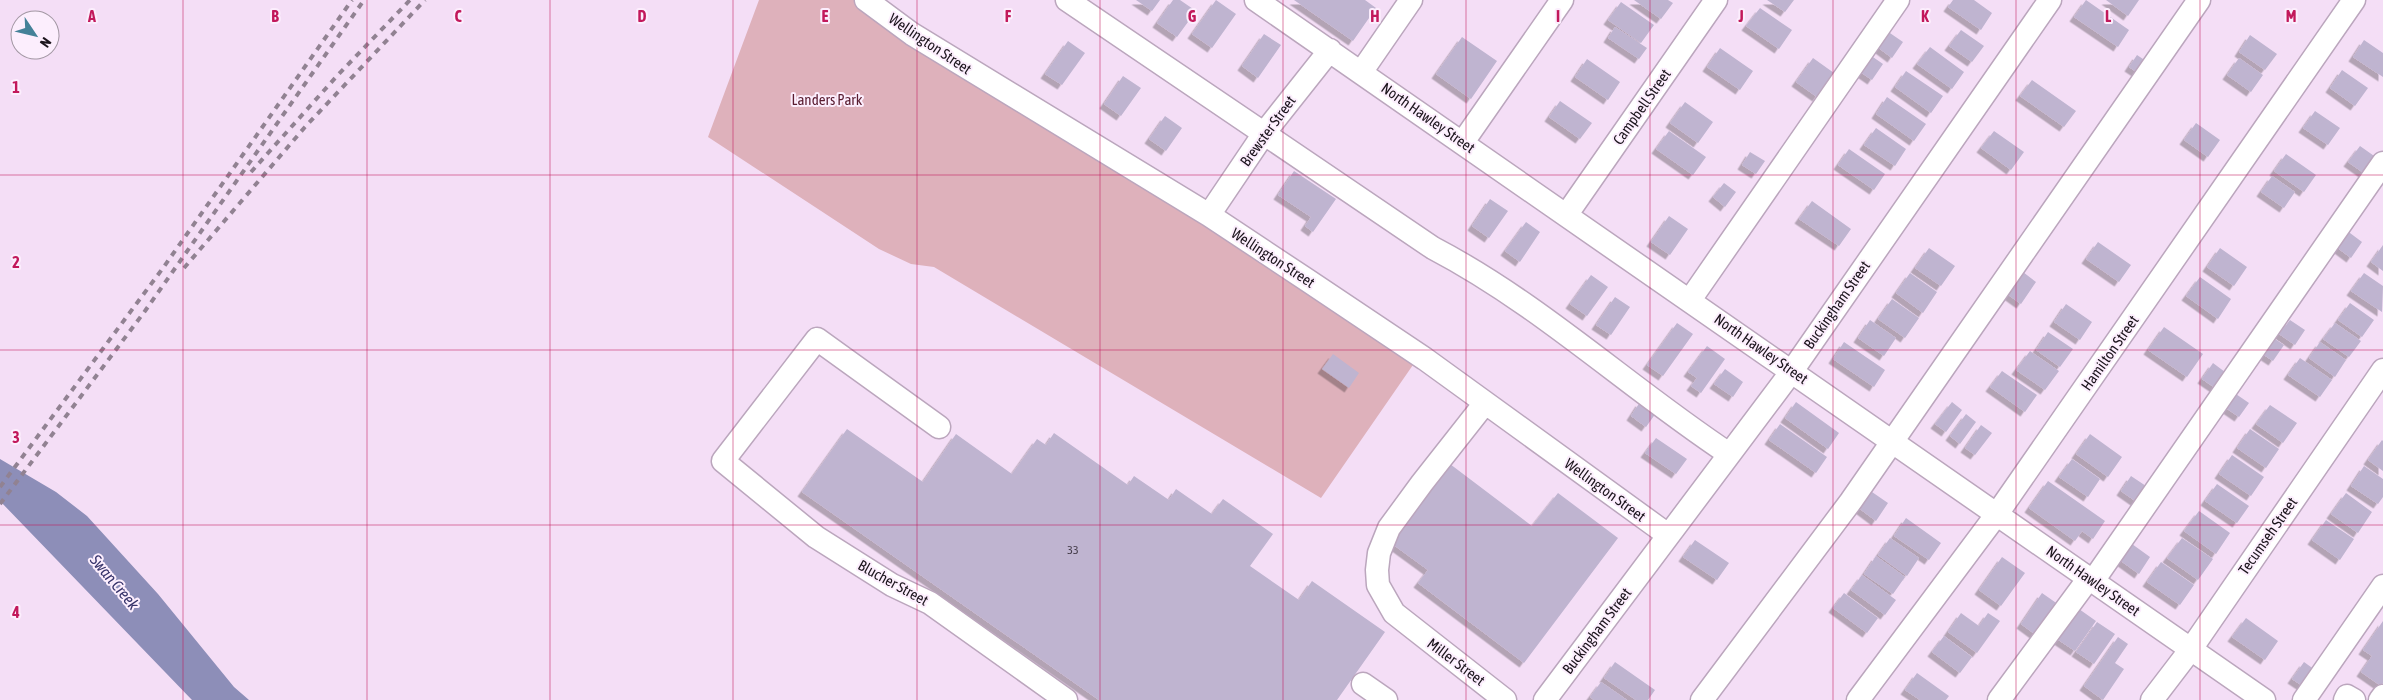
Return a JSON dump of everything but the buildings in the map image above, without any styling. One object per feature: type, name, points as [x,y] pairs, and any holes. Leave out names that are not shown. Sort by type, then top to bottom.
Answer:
[{"type":"street","name":"Wellington Street","points":[[866,0],[912,34],[1005,93],[1209,215],[1417,354],[1668,535]]},
{"type":"street","points":[[1067,0],[1265,132],[1433,248],[1468,266],[1531,308],[1684,424],[1729,454]]},
{"type":"street","name":"North Hawley Street","points":[[1256,0],[1362,71],[2264,700]]},
{"type":"street","points":[[1362,71],[1411,0]]},
{"type":"street","points":[[1463,142],[1562,0]]},
{"type":"street","name":"Campbell Street","points":[[1567,214],[1716,0]]},
{"type":"street","points":[[1690,300],[1898,0]]},
{"type":"street","name":"Buckingham Street","points":[[1545,700],[1792,371],[2050,0]]},
{"type":"street","points":[[1702,700],[1851,501],[2199,0]]},
{"type":"street","name":"Hamilton Street","points":[[1858,700],[1997,514],[2354,0]]},
{"type":"street","name":"Brewster Street","points":[[1209,215],[1265,132],[1330,50]]},
{"type":"street","points":[[1998,700],[2091,579],[2383,163]]},
{"type":"street","name":"Blucher Street","points":[[939,427],[817,338],[723,461],[816,537],[892,585],[930,603],[1066,700]]},
{"type":"street","name":"Tecumseh Street","points":[[2152,700],[2383,370]]},
{"type":"street","name":"Miller Street","points":[[1485,403],[1389,528],[1383,542],[1377,570],[1378,585],[1394,613],[1406,625],[1505,700]]},
{"type":"street","points":[[2304,700],[2383,586]]},
{"type":"street","points":[[1362,684],[1386,700]]},
{"type":"street","points":[[2345,700],[2348,696],[2354,700]]},
{"type":"street","points":[[2380,700],[2383,696]]},
{"type":"green space","name":"Landers Park","points":[[759,0],[857,0],[1215,230],[1415,362],[1321,498],[934,267],[911,264],[879,249],[708,137]]},
{"type":"water","name":"Swan Creek","points":[[0,459],[56,492],[87,516],[158,594],[234,687],[249,700],[192,700],[0,501]]},
{"type":"railway","points":[[0,487],[163,268],[352,0]]},
{"type":"railway","points":[[0,504],[145,311],[364,0]]},
{"type":"railway","points":[[251,172],[336,77],[410,0]]},
{"type":"railway","points":[[184,268],[305,127],[425,0]]}]
